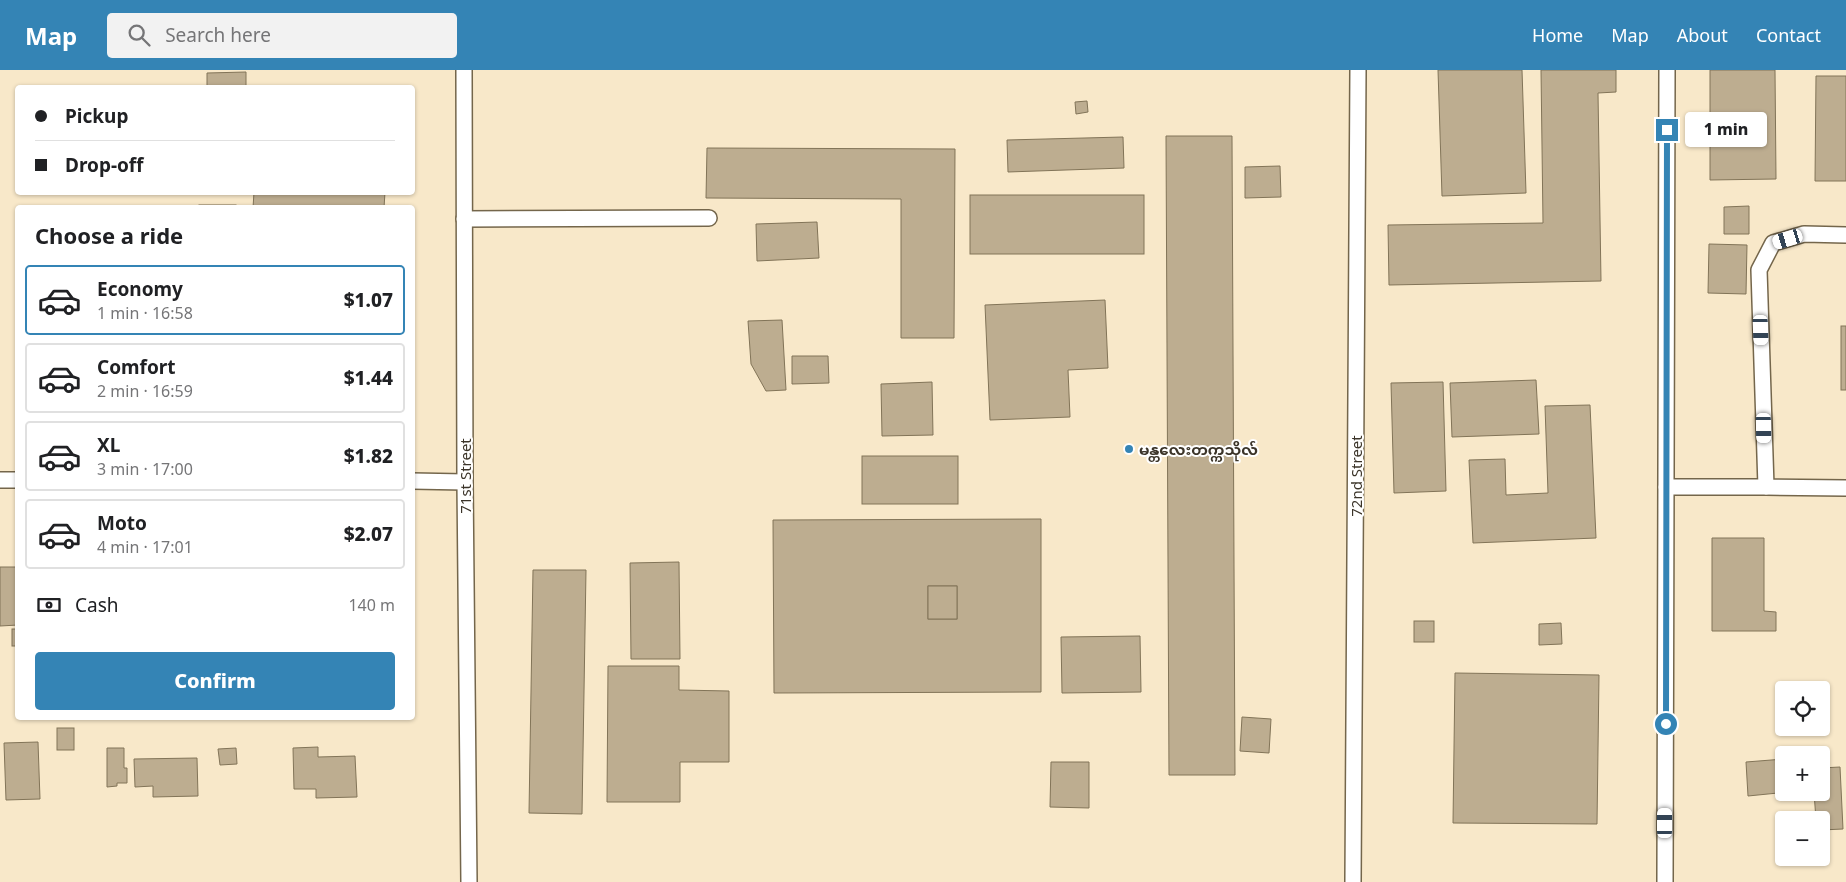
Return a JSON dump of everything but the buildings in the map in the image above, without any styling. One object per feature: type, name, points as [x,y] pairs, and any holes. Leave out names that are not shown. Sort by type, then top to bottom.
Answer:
[{"type":"lane","name":"71st Street","points":[[464,70],[465,482],[469,882]]},
{"type":"lane","name":"72nd Street","points":[[1354,882],[1358,70]]},
{"type":"lane","points":[[1665,882],[1667,70]]},
{"type":"lane","points":[[464,219],[709,218]]},
{"type":"lane","points":[[1766,487],[1759,270],[1773,243],[1804,234],[1846,235]]},
{"type":"lane","points":[[0,480],[15,480]]},
{"type":"lane","points":[[415,482],[465,482]]},
{"type":"lane","points":[[1666,487],[1846,488]]},
{"type":"place","name":"မန္တလေးတက္ကသိုလ်","points":[[1129,449]]},
{"type":"route","points":[[1666,724],[1667,130]]}]
